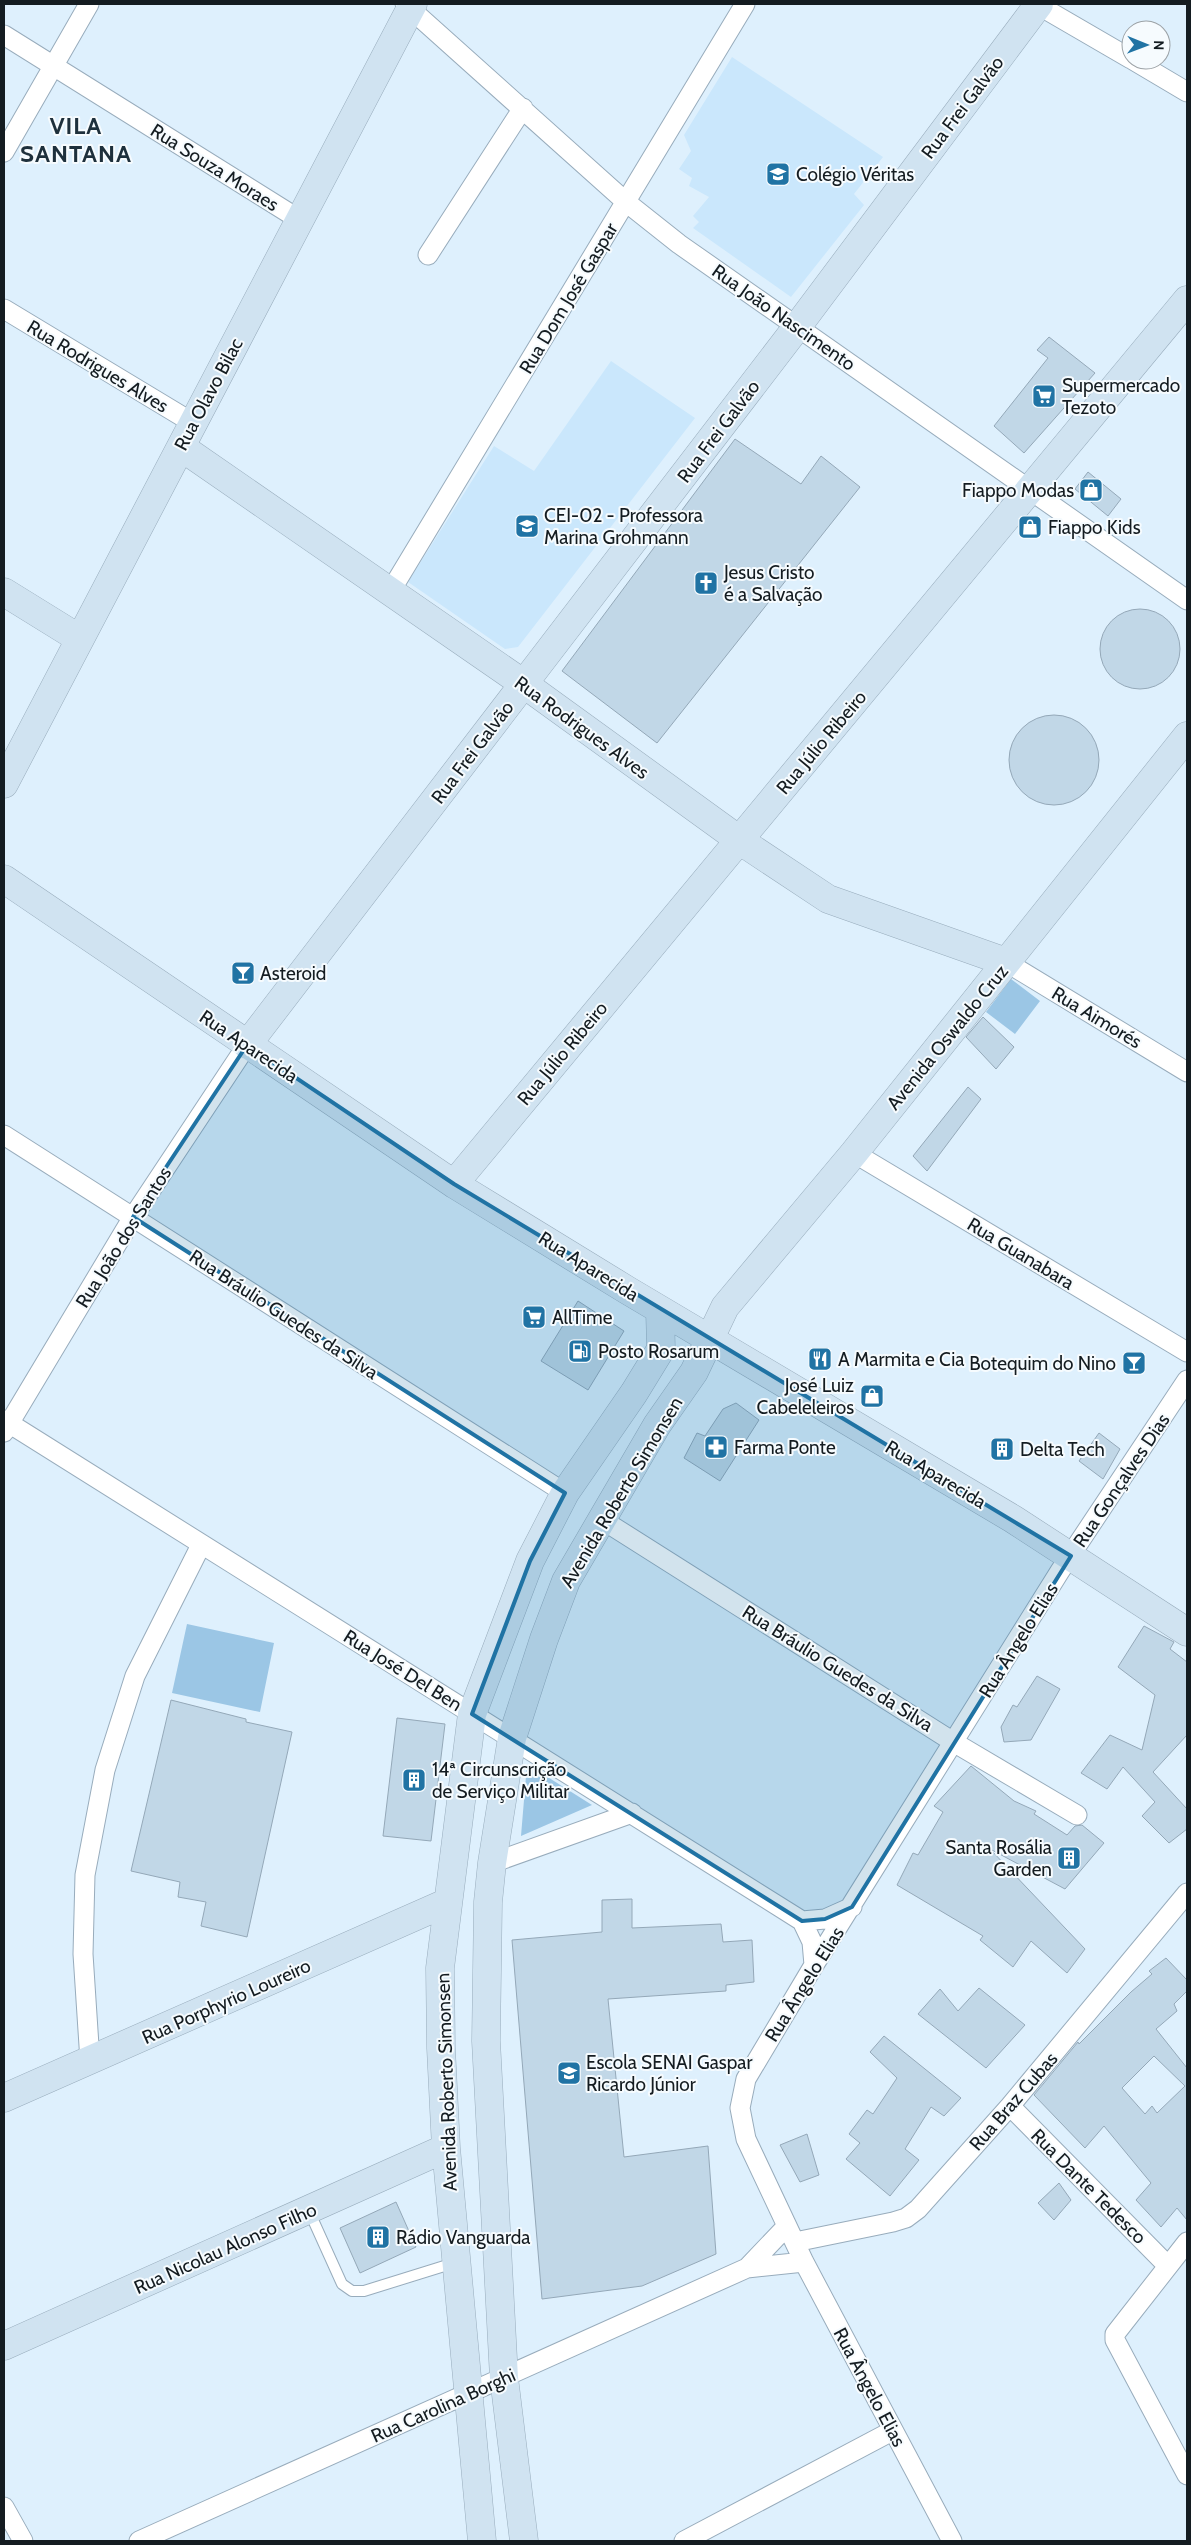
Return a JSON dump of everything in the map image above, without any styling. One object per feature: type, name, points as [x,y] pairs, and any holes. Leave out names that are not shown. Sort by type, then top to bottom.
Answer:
[{"type":"main road","name":"Rua Frei Galvão","points":[[247,1045],[797,327],[1039,4]]},
{"type":"main road","name":"Rua Olavo Bilac","points":[[4,784],[300,220],[410,5]]},
{"type":"main road","name":"Rua Júlio Ribeiro","points":[[454,1184],[1187,300]]},
{"type":"main road","name":"Rua Rodrigues Alves","points":[[181,447],[524,684],[739,840],[828,899],[1006,962]]},
{"type":"main road","points":[[4,592],[80,639]]},
{"type":"main road","name":"Avenida Oswaldo Cruz","points":[[710,1339],[725,1307],[854,1153],[1187,739]]},
{"type":"main road","name":"Rua Aparecida","points":[[4,879],[454,1184],[660,1310],[1071,1556],[1187,1632]]},
{"type":"main road","name":"Avenida Roberto Simonsen","points":[[482,2541],[446,2148],[441,2048],[440,1968],[472,1714],[530,1561],[565,1493],[634,1393],[661,1349],[660,1310]]},
{"type":"main road","name":"Avenida Roberto Simonsen","points":[[524,2541],[504,2378],[486,2041],[488,1902],[492,1864],[512,1738],[566,1581],[657,1424],[694,1372],[710,1339]]},
{"type":"main road","name":"Rua Porphyrio Loureiro","points":[[4,2098],[448,1902]]},
{"type":"main road","name":"Rua Nicolau Alonso Filho","points":[[4,2346],[446,2148]]},
{"type":"street","points":[[4,152],[89,4]]},
{"type":"street","name":"Rua Dom José Gaspar","points":[[390,592],[745,4]]},
{"type":"street","points":[[1039,4],[1121,53]]},
{"type":"street","name":"Rua João Nascimento","points":[[410,5],[626,202],[680,244],[1187,600]]},
{"type":"street","name":"Rua Souza Moraes","points":[[4,34],[300,220]]},
{"type":"street","points":[[1149,70],[1187,92]]},
{"type":"street","points":[[428,255],[522,108]]},
{"type":"street","name":"Rua Rodrigues Alves","points":[[4,309],[193,423]]},
{"type":"street","name":"Rua Aimorés","points":[[1006,962],[1187,1072]]},
{"type":"street","name":"Rua João dos Santos","points":[[6,1425],[133,1217],[247,1045]]},
{"type":"street","name":"Rua Bráulio Guedes da Silva","points":[[4,1135],[565,1493]]},
{"type":"street","name":"Rua Guanabara","points":[[854,1153],[1187,1352]]},
{"type":"street","name":"Rua Gonçalves Dias","points":[[1071,1556],[1187,1380]]},
{"type":"street","name":"Rua José Del Ben","points":[[6,1425],[201,1544],[802,1921]]},
{"type":"street","name":"Rua Bráulio Guedes da Silva","points":[[601,1519],[955,1742],[1077,1816]]},
{"type":"street","points":[[90,2061],[83,1954],[85,1875],[105,1770],[135,1676],[201,1544]]},
{"type":"street","name":"Rua Ângelo Elias","points":[[952,2541],[804,2262],[746,2139],[740,2108],[746,2079],[814,1965],[1071,1556]]},
{"type":"street","points":[[492,1864],[632,1813]]},
{"type":"street","name":"Rua Braz Cubas","points":[[791,2234],[906,2218],[918,2209],[1010,2106],[1187,1893]]},
{"type":"street","points":[[814,1965],[812,1942],[802,1921],[825,1920],[852,1907]]},
{"type":"street","name":"Rua Dante Tedesco","points":[[1010,2106],[1167,2265]]},
{"type":"street","name":"Rua Carolina Borghi","points":[[139,2541],[747,2268],[791,2234]]},
{"type":"street","points":[[1187,2242],[1167,2265],[1115,2334],[1115,2340],[1187,2475]]},
{"type":"street","name":"Rua Carolina Borghi","points":[[747,2268],[804,2262]]},
{"type":"street","points":[[689,2540],[892,2431]]},
{"type":"street","points":[[4,2507],[23,2541]]},
{"type":"lane","points":[[309,2211],[342,2284],[352,2291],[364,2291],[456,2262]]},
{"type":"highlighted area","points":[[247,1045],[454,1184],[1071,1556],[852,1907],[825,1919],[802,1921],[472,1714],[530,1561],[565,1493],[133,1217]]},
{"type":"shaded area","name":"Colégio Véritas","points":[[732,57],[883,157],[854,194],[864,205],[791,297],[693,228],[699,222],[693,216],[709,197],[689,186],[692,178],[679,169],[691,151],[684,135]]},
{"type":"shaded area","name":"CEI-02 - Professora Marina Grohmann","points":[[611,361],[695,418],[518,647],[505,649],[408,582],[494,446],[534,471]]},
{"type":"shaded area","points":[[1011,979],[1040,1001],[1015,1034],[986,1012]]},
{"type":"shaded area","points":[[187,1624],[274,1643],[260,1712],[172,1693]]},
{"type":"shaded area","points":[[527,1764],[592,1805],[521,1836]]},
{"type":"building","points":[[1049,337],[1095,373],[1024,453],[994,426],[1048,358],[1037,350]]},
{"type":"building","name":"Jesus Cristo é a Salvação","points":[[735,439],[801,484],[821,456],[860,487],[657,743],[562,671]]},
{"type":"building","points":[[1088,472],[1121,499],[1108,516],[1075,489]]},
{"type":"building","points":[[1140,609],[1155,612],[1168,621],[1177,634],[1180,649],[1177,664],[1168,677],[1155,686],[1140,689],[1125,686],[1112,677],[1103,664],[1100,649],[1103,634],[1112,621],[1125,612]]},
{"type":"building","points":[[1054,715],[1071,718],[1086,728],[1096,743],[1099,760],[1096,777],[1086,792],[1071,802],[1054,805],[1037,802],[1022,792],[1012,777],[1009,760],[1012,743],[1022,728],[1037,718]]},
{"type":"building","points":[[983,1017],[1014,1047],[996,1069],[966,1037]]},
{"type":"building","points":[[968,1087],[981,1099],[927,1171],[913,1156]]},
{"type":"building","name":"Posto Rosarum","points":[[578,1301],[624,1331],[588,1390],[541,1361]]},
{"type":"building","name":"Farma Ponte","points":[[736,1403],[759,1420],[720,1481],[684,1458],[697,1433],[705,1436],[723,1409]]},
{"type":"building","points":[[1099,1433],[1120,1449],[1103,1479],[1079,1461]]},
{"type":"building","points":[[1144,1626],[1174,1642],[1170,1649],[1187,1662],[1187,1735],[1153,1772],[1187,1809],[1187,1829],[1169,1843],[1142,1816],[1155,1802],[1123,1767],[1107,1789],[1081,1773],[1110,1735],[1142,1750],[1155,1695],[1118,1667]]},
{"type":"building","points":[[1037,1676],[1060,1689],[1031,1740],[1004,1742],[1001,1727],[1013,1705],[1017,1707]]},
{"type":"building","points":[[171,1700],[246,1719],[246,1722],[292,1732],[247,1937],[201,1926],[206,1902],[178,1897],[180,1882],[131,1871]]},
{"type":"building","name":"14ª Circunscrição de Serviço Militar","points":[[397,1718],[445,1724],[431,1841],[383,1836]]},
{"type":"building","points":[[971,1766],[1014,1801],[1036,1811],[1034,1814],[1067,1835],[1075,1826],[1082,1825],[1104,1843],[1065,1889],[990,1849],[1085,1949],[1067,1973],[1031,1941],[1013,1967],[980,1940],[983,1936],[897,1885],[913,1853],[918,1855],[943,1812],[934,1806]]},
{"type":"building","name":"Escola SENAI Gaspar Ricardo Júnior","points":[[632,1899],[632,1928],[721,1924],[723,1942],[752,1940],[754,1982],[726,1985],[726,1991],[608,1999],[624,2157],[708,2146],[716,2254],[642,2286],[542,2299],[512,1940],[602,1932],[602,1900]]},
{"type":"building","points":[[1166,1958],[1187,1980],[1187,1991],[1174,2004],[1177,2011],[1156,2029],[1187,2068],[1187,2220],[1177,2208],[1161,2227],[1136,2200],[1151,2183],[1104,2126],[1085,2148],[1034,2095],[1078,2042],[1079,2044],[1131,1992],[1152,1974],[1149,1971]],"holes":[[[1154,2056],[1185,2086],[1157,2113],[1152,2106],[1145,2114],[1122,2088]]]},
{"type":"building","points":[[979,1988],[1025,2025],[986,2068],[918,2014],[940,1989],[958,2011]]},
{"type":"building","points":[[884,2036],[961,2098],[944,2116],[931,2107],[905,2149],[919,2160],[890,2196],[846,2159],[860,2143],[849,2134],[867,2110],[873,2114],[897,2078],[870,2052]]},
{"type":"building","points":[[807,2134],[819,2175],[800,2182],[780,2145]]},
{"type":"building","points":[[1059,2183],[1071,2200],[1054,2220],[1038,2203]]},
{"type":"building","name":"Rádio Vanguarda","points":[[396,2202],[416,2247],[360,2273],[340,2228]]},
{"type":"place","name":"Colégio Véritas","points":[[778,174]]},
{"type":"place","name":"Supermercado Tezoto","points":[[1044,396]]},
{"type":"place","name":"Fiappo Modas","points":[[1091,490]]},
{"type":"place","name":"CEI-02 - Professora Marina Grohmann","points":[[527,526]]},
{"type":"place","name":"Fiappo Kids","points":[[1030,527]]},
{"type":"place","name":"Jesus Cristo é a Salvação","points":[[706,583]]},
{"type":"place","name":"Asteroid","points":[[243,973]]},
{"type":"place","name":"AllTime","points":[[534,1317]]},
{"type":"place","name":"Posto Rosarum","points":[[580,1351]]},
{"type":"place","name":"A Marmita e Cia","points":[[820,1359]]},
{"type":"place","name":"Botequim do Nino","points":[[1134,1363]]},
{"type":"place","name":"José Luiz Cabeleleiros","points":[[872,1396]]},
{"type":"place","name":"Farma Ponte","points":[[716,1447]]},
{"type":"place","name":"Delta Tech","points":[[1002,1449]]},
{"type":"place","name":"14ª Circunscrição de Serviço Militar","points":[[414,1780]]},
{"type":"place","name":"Santa Rosália Garden","points":[[1069,1858]]},
{"type":"place","name":"Escola SENAI Gaspar Ricardo Júnior","points":[[569,2073]]},
{"type":"place","name":"Rádio Vanguarda","points":[[378,2237]]},
{"type":"district","name":"VILA SANTANA","points":[[76,140]]}]
